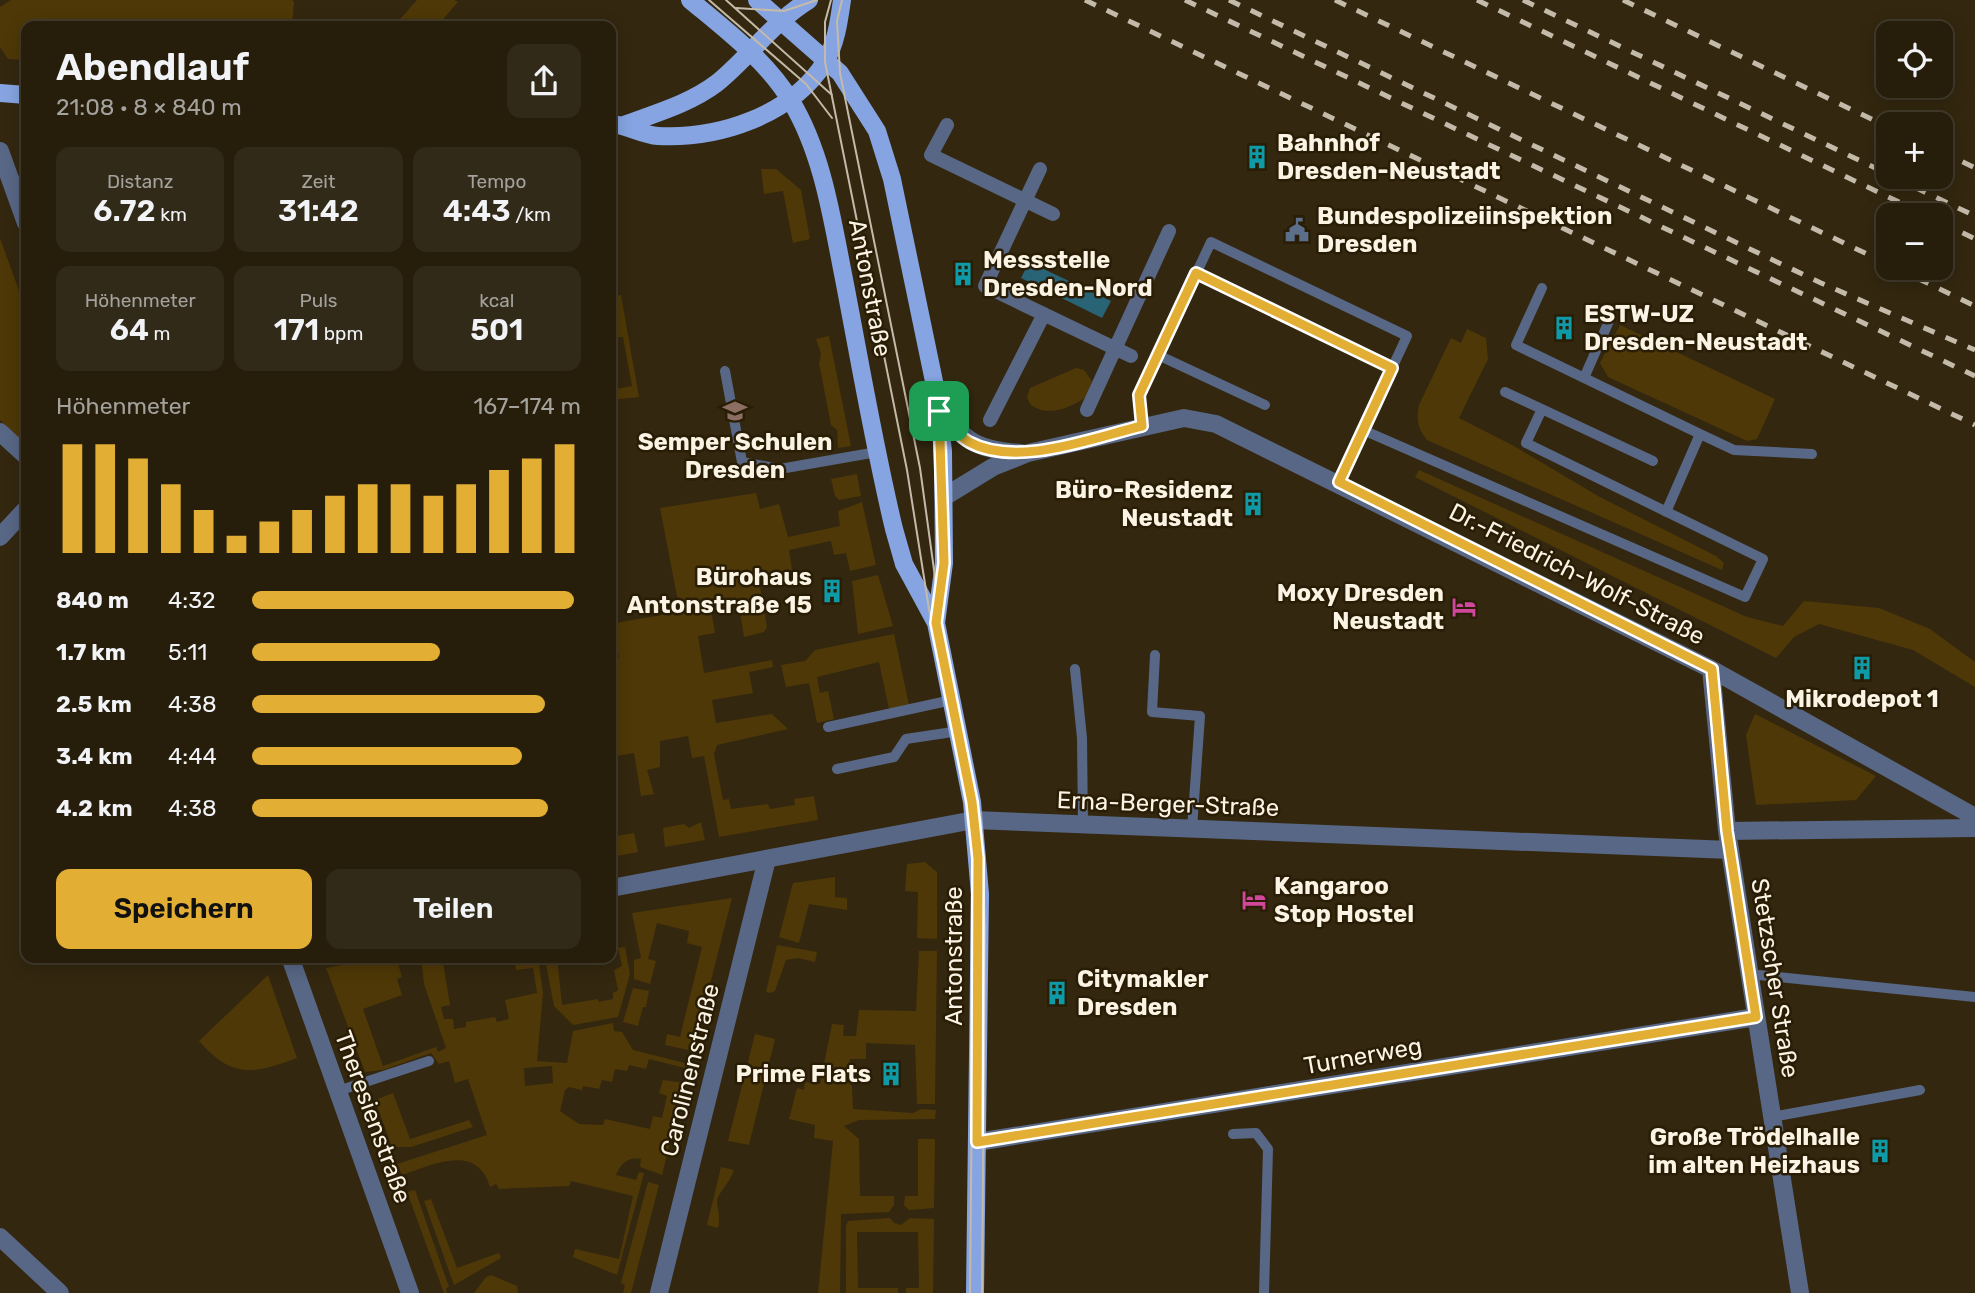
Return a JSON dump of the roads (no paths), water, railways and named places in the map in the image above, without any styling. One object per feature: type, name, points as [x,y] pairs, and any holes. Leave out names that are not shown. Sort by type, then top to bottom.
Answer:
[{"type":"main road","name":"Antonstraße","points":[[690,0],[751,52],[789,98],[809,135],[822,177],[877,452],[904,564],[936,623],[959,731],[974,821],[979,894],[975,1293]]},
{"type":"main road","name":"Antonstraße","points":[[757,0],[840,73],[858,97],[883,146],[910,262],[939,411],[944,497],[944,563],[936,623]]},
{"type":"main road","points":[[617,125],[701,94],[751,52],[781,21],[809,0]]},
{"type":"main road","points":[[617,125],[653,135],[696,134],[752,120],[789,98],[825,62],[837,33],[842,0]]},
{"type":"main road","points":[[0,93],[21,94]]},
{"type":"street","points":[[947,125],[931,155],[1054,214]]},
{"type":"street","points":[[0,151],[21,209]]},
{"type":"street","points":[[1040,169],[985,286],[1131,356]]},
{"type":"street","points":[[1087,410],[1169,231]]},
{"type":"street","points":[[990,421],[1044,314]]},
{"type":"street","points":[[939,411],[959,433],[977,445],[988,450],[1028,453]]},
{"type":"street","name":"Dr.-Friedrich-Wolf-Straße","points":[[1028,453],[1184,418],[1216,424],[1339,482],[1712,669],[1975,817]]},
{"type":"street","points":[[0,432],[21,451]]},
{"type":"street","points":[[944,497],[993,467],[1028,453]]},
{"type":"street","points":[[0,537],[21,514]]},
{"type":"street","name":"Stetzscher Straße","points":[[1712,669],[1727,831],[1800,1293]]},
{"type":"street","name":"Erna-Berger-Straße","points":[[616,887],[974,821],[1730,850]]},
{"type":"street","points":[[1727,831],[1975,828]]},
{"type":"street","name":"Carolinenstraße","points":[[659,1293],[767,859]]},
{"type":"street","name":"Theresienstraße","points":[[291,963],[410,1293]]},
{"type":"street","name":"Turnerweg","points":[[977,1142],[1221,1105],[1756,1017]]},
{"type":"street","points":[[0,1237],[60,1293]]},
{"type":"lane","points":[[1142,426],[1139,395],[1211,242],[1407,336],[1339,482]]},
{"type":"lane","points":[[1196,273],[1392,368]]},
{"type":"lane","points":[[1542,288],[1516,345],[1734,450],[1812,454]]},
{"type":"lane","points":[[1584,378],[1609,321]]},
{"type":"lane","points":[[1158,355],[1265,405]]},
{"type":"lane","points":[[725,371],[742,461],[780,469],[877,452]]},
{"type":"lane","points":[[1505,392],[1653,461]]},
{"type":"lane","points":[[1363,430],[1745,597],[1763,559],[1526,443],[1542,409]]},
{"type":"lane","points":[[1666,512],[1699,434]]},
{"type":"lane","points":[[1155,655],[1152,712],[1199,716],[1192,829]]},
{"type":"lane","points":[[1075,669],[1082,737],[1083,825]]},
{"type":"lane","points":[[828,727],[952,700]]},
{"type":"lane","points":[[837,769],[894,757],[906,739],[959,731]]},
{"type":"lane","points":[[1749,974],[1975,997]]},
{"type":"lane","points":[[338,1091],[429,1060]]},
{"type":"lane","points":[[1772,1117],[1920,1090]]},
{"type":"lane","points":[[1233,1134],[1256,1133],[1268,1149],[1264,1293]]},
{"type":"water","points":[[1029,262],[1111,301],[1102,318],[1021,278]]},
{"type":"tram line","points":[[709,0],[806,84],[832,118]]},
{"type":"tram line","points":[[726,0],[832,95]]},
{"type":"tram line","points":[[736,8],[784,11],[817,0]]},
{"type":"tram line","points":[[831,0],[825,22],[825,62],[907,470],[929,609],[964,789],[974,876],[970,1293]]},
{"type":"tram line","points":[[842,0],[837,21],[840,73],[920,468],[939,606],[981,821],[985,930],[982,1293]]},
{"type":"railway","points":[[1085,0],[1975,425]]},
{"type":"railway","points":[[1185,0],[1975,376]]},
{"type":"railway","points":[[1229,0],[1821,283],[1975,350]]},
{"type":"railway","points":[[1335,0],[1876,258]]},
{"type":"railway","points":[[1477,0],[1901,203]]},
{"type":"railway","points":[[1523,0],[1876,168]]},
{"type":"railway","points":[[1623,0],[1876,121]]},
{"type":"railway","points":[[1953,157],[1975,168]]},
{"type":"railway","points":[[1918,189],[1975,216]]},
{"type":"railway","points":[[1953,228],[1975,239]]},
{"type":"railway","points":[[1921,280],[1975,306]]},
{"type":"place","name":"Bahnhof Dresden-Neustadt","points":[[1257,157]]},
{"type":"place","name":"Bundespolizeiinspektion Dresden","points":[[1297,230]]},
{"type":"place","name":"Messstelle Dresden-Nord","points":[[963,274]]},
{"type":"place","name":"ESTW-UZ Dresden-Neustadt","points":[[1564,328]]},
{"type":"place","name":"Semper Schulen Dresden","points":[[735,411]]},
{"type":"place","name":"Büro-Residenz Neustadt","points":[[1253,504]]},
{"type":"place","name":"Bürohaus Antonstraße 15","points":[[832,591]]},
{"type":"place","name":"Moxy Dresden Neustadt","points":[[1464,607]]},
{"type":"place","name":"Mikrodepot 1","points":[[1862,668]]},
{"type":"place","name":"Kangaroo Stop Hostel","points":[[1254,900]]},
{"type":"place","name":"Citymakler Dresden","points":[[1057,993]]},
{"type":"place","name":"Prime Flats","points":[[891,1074]]},
{"type":"place","name":"Große Trödelhalle im alten Heizhaus","points":[[1880,1151]]}]
